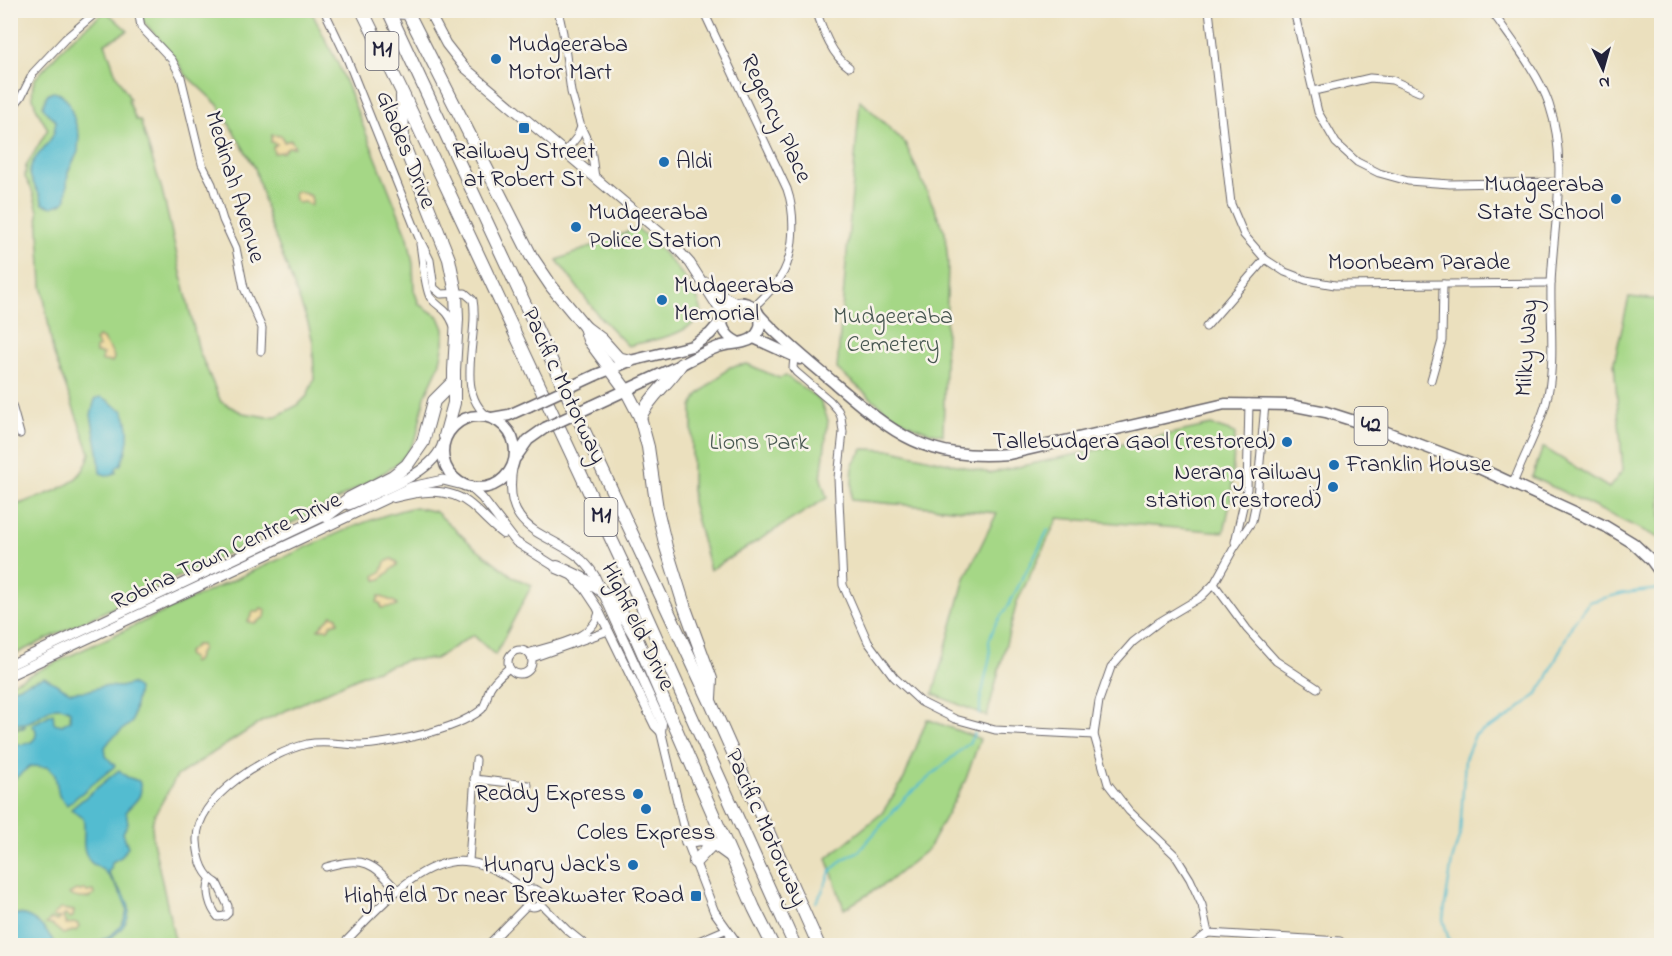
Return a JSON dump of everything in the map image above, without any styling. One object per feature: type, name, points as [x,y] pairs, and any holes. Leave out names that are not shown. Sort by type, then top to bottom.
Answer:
[{"type":"highway","name":"Pacific Motorway","points":[[362,10],[629,577],[795,945]]},
{"type":"highway","name":"Pacific Motorway","points":[[389,11],[710,701],[819,945]]},
{"type":"highway","name":"M1","points":[[389,11],[408,13],[521,239],[541,271],[585,327],[601,339],[618,358],[630,362]]},
{"type":"highway","name":"M1","points":[[402,92],[403,143],[449,259],[456,293],[454,406],[444,440]]},
{"type":"highway","name":"M1","points":[[585,327],[589,340],[626,390],[640,417],[648,447],[657,509],[666,547],[711,679],[710,701]]},
{"type":"highway","points":[[640,417],[648,401],[675,374],[681,364]]},
{"type":"highway","points":[[326,516],[350,498],[393,476],[407,465],[423,442],[434,401],[454,381]]},
{"type":"highway","points":[[557,567],[600,588],[619,607],[636,637],[754,908],[773,945]]},
{"type":"highway","points":[[687,841],[701,839],[713,843],[732,856]]},
{"type":"highway","points":[[695,862],[713,843]]},
{"type":"main road","points":[[428,10],[446,44],[464,67],[670,241],[696,272],[719,294],[757,312],[760,328],[754,338],[748,341],[718,347],[545,428],[525,443],[507,475],[498,483],[483,488],[466,486],[451,475],[442,455],[444,440],[454,424],[475,416],[509,415],[609,369],[692,346],[710,334],[726,310],[736,303]]},
{"type":"main road","points":[[696,272],[722,318],[725,333],[737,342]]},
{"type":"main road","name":"42","points":[[757,312],[781,339],[887,427],[909,440],[936,450],[976,455],[1009,454],[1226,404],[1290,405],[1356,421],[1468,463],[1559,503],[1615,531],[1633,543],[1662,575]]},
{"type":"main road","name":"42","points":[[754,338],[808,362]]},
{"type":"main road","points":[[491,417],[503,425],[511,435],[515,450],[513,464]]},
{"type":"main road","name":"Robina Town Centre Drive","points":[[10,675],[39,657],[426,468],[438,455],[444,440]]},
{"type":"main road","name":"Robina Town Centre Drive","points":[[10,665],[39,657],[411,487],[432,481],[449,480],[466,486]]},
{"type":"street","points":[[10,110],[21,97],[33,73],[65,39],[99,10]]},
{"type":"street","name":"Medinah Avenue","points":[[138,10],[141,27],[172,60],[181,77],[202,164],[236,248],[244,288],[262,328],[261,351]]},
{"type":"street","name":"Glades Drive","points":[[324,10],[346,56],[430,260],[435,291],[441,294],[456,293]]},
{"type":"street","points":[[558,10],[571,92],[581,128],[591,148],[596,178]]},
{"type":"street","name":"Regency Place","points":[[703,10],[787,189],[791,204],[788,262],[757,312]]},
{"type":"street","points":[[816,10],[834,51],[849,67]]},
{"type":"street","name":"Moonbeam Parade","points":[[1209,10],[1231,204],[1244,235],[1265,259],[1285,272],[1306,280],[1335,285],[1551,283]]},
{"type":"street","points":[[1295,10],[1318,112],[1336,143],[1357,162],[1379,173],[1408,181],[1450,184],[1559,182]]},
{"type":"street","name":"Milky Way","points":[[1491,10],[1532,72],[1548,101],[1558,135],[1559,182],[1551,283],[1549,385],[1539,422],[1513,483]]},
{"type":"street","points":[[1314,91],[1370,78],[1392,80],[1419,92]]},
{"type":"street","points":[[565,152],[581,128]]},
{"type":"street","name":"Glades Drive","points":[[419,238],[427,291],[430,297],[448,313],[457,334]]},
{"type":"street","points":[[1206,327],[1265,259]]},
{"type":"street","points":[[1431,380],[1442,341],[1443,284]]},
{"type":"street","points":[[456,293],[466,294],[473,301],[471,390],[478,406],[491,417]]},
{"type":"street","points":[[794,357],[793,368],[796,372],[830,401],[841,417],[843,432],[838,478],[843,585],[868,642],[894,677],[921,702],[954,719],[995,730],[1094,735]]},
{"type":"street","points":[[10,398],[20,434]]},
{"type":"street","points":[[1234,548],[1247,489],[1249,403]]},
{"type":"street","points":[[1208,933],[1202,905],[1175,855],[1129,811],[1108,784],[1094,735],[1099,701],[1111,667],[1133,642],[1159,622],[1201,597],[1214,584],[1252,521],[1257,497],[1265,404]]},
{"type":"street","name":"Highfield Drive","points":[[513,464],[511,496],[523,521],[536,534],[581,559],[600,588],[662,723],[661,732],[687,841],[714,911],[739,945]]},
{"type":"street","name":"Highfield Drive","points":[[466,486],[482,498],[516,542],[581,585],[599,611],[655,726],[661,732]]},
{"type":"street","points":[[380,502],[422,491],[449,493],[466,501],[516,542]]},
{"type":"street","points":[[1214,584],[1247,629],[1276,662],[1317,688]]},
{"type":"street","points":[[530,656],[586,632],[595,624],[599,611]]},
{"type":"street","points":[[530,656],[608,631],[613,617]]},
{"type":"street","points":[[521,650],[530,656],[530,669],[524,674],[517,674],[509,668],[508,659],[513,652],[521,650]]},
{"type":"street","points":[[210,880],[207,890],[213,910],[218,916],[225,916],[228,913],[228,906],[218,883],[210,880],[200,862],[197,836],[208,807],[220,793],[243,776],[277,755],[308,744],[327,741],[370,744],[416,735],[457,723],[481,709],[495,681],[509,668]]},
{"type":"street","points":[[469,861],[476,760]]},
{"type":"street","points":[[474,779],[528,784]]},
{"type":"street","points":[[326,867],[347,861],[364,862],[379,869],[398,891]]},
{"type":"street","points":[[341,945],[398,891],[426,870],[448,863],[469,861],[492,869],[510,878],[527,891]]},
{"type":"street","points":[[532,889],[538,891],[541,896],[540,903],[532,907],[527,904],[524,898],[527,891],[532,889]]},
{"type":"street","points":[[540,903],[567,930],[587,945]]},
{"type":"street","points":[[488,945],[527,904]]},
{"type":"street","points":[[687,945],[730,933]]},
{"type":"street","points":[[710,945],[730,933]]},
{"type":"street","points":[[1191,945],[1208,933],[1340,941]]},
{"type":"green space","points":[[106,11],[128,31],[105,43],[115,72],[130,99],[128,100],[136,120],[140,120],[162,190],[199,351],[221,402],[243,413],[267,417],[277,416],[298,405],[307,396],[314,379],[313,342],[270,223],[255,168],[218,105],[185,74],[175,58],[143,21],[142,11],[311,11],[338,64],[408,237],[413,264],[414,290],[419,304],[439,317],[444,329],[444,343],[439,366],[425,396],[417,435],[408,452],[385,472],[321,509],[11,656],[11,507],[67,485],[82,472],[90,453],[53,352],[42,285],[38,211],[32,190],[25,177],[26,166],[48,129],[35,105],[33,85],[35,79],[72,38]]},
{"type":"green space","name":"Mudgeeraba Cemetery","points":[[860,100],[905,143],[945,232],[948,263],[943,435],[927,431],[898,418],[837,369]]},
{"type":"green space","points":[[637,228],[656,245],[686,280],[694,292],[702,315],[678,333],[628,346],[598,315],[557,260]]},
{"type":"green space","points":[[1629,297],[1661,300],[1661,539],[1532,477],[1543,447],[1609,488],[1623,470],[1614,362]]},
{"type":"green space","name":"Lions Park","points":[[747,364],[779,378],[786,376],[820,400],[828,420],[821,479],[827,498],[710,570],[692,502],[692,407],[698,395],[730,367]]},
{"type":"green space","points":[[1211,425],[1235,433],[1231,499],[1224,532],[1058,518],[1017,602],[987,716],[933,694],[965,578],[997,513],[851,500],[853,464],[863,449],[893,450],[990,473]]},
{"type":"green space","points":[[415,507],[436,512],[472,545],[515,578],[532,585],[495,655],[473,635],[435,659],[407,660],[365,674],[261,722],[177,776],[154,816],[152,824],[153,841],[176,945],[11,945],[10,684],[324,539],[360,524]]},
{"type":"green space","points":[[927,719],[980,739],[966,779],[928,849],[888,882],[844,909],[827,858],[882,813],[904,779]]},
{"type":"sand","points":[[272,135],[282,136],[284,142],[291,140],[295,147],[288,147],[283,152],[274,153],[273,147],[277,144],[271,142]]},
{"type":"sand","points":[[298,191],[311,196],[311,205],[304,202],[298,203],[295,200],[294,193]]},
{"type":"sand","points":[[98,337],[103,339],[112,353],[114,358],[112,362],[102,361],[103,354],[96,353],[96,348],[99,347],[95,341]]},
{"type":"sand","points":[[392,559],[397,562],[397,565],[381,579],[376,580],[375,576],[382,571],[385,562]]},
{"type":"sand","points":[[379,596],[395,602],[397,606],[381,608],[381,604],[377,602]]},
{"type":"sand","points":[[261,608],[266,610],[265,617],[255,623],[248,622],[253,612],[259,612]]},
{"type":"sand","points":[[332,615],[337,617],[338,622],[331,624],[328,629],[318,629]]},
{"type":"sand","points":[[196,645],[201,645],[202,648],[196,661],[192,663],[192,658],[187,653]]},
{"type":"sand","points":[[84,889],[87,892],[93,891],[94,895],[82,898],[69,894],[76,890]]},
{"type":"sand","points":[[61,909],[74,911],[73,917],[65,915],[63,917],[66,924],[77,923],[79,927],[77,930],[63,934],[52,925],[46,924],[51,919],[57,921],[60,918],[53,915]]},
{"type":"water","points":[[53,92],[61,94],[69,103],[79,134],[78,152],[68,172],[66,199],[63,203],[52,207],[43,204],[32,181],[30,169],[54,132],[56,121],[43,106],[47,95]]},
{"type":"water","points":[[100,397],[123,410],[127,420],[126,452],[116,472],[109,476],[100,473],[91,415],[95,399]]},
{"type":"water","points":[[44,677],[70,692],[131,684],[138,689],[132,722],[105,747],[106,756],[115,766],[67,805],[59,796],[55,775],[48,767],[30,766],[11,782],[11,728],[26,726],[15,729],[12,733],[14,743],[27,744],[35,737],[33,724],[53,713],[54,723],[62,725],[70,720],[70,711],[54,707],[29,722],[11,724],[11,689]]},
{"type":"water","points":[[119,770],[127,777],[139,781],[141,786],[138,798],[126,811],[128,823],[123,833],[128,847],[121,857],[112,862],[111,869],[108,871],[126,899],[129,911],[127,919],[117,933],[102,942],[87,945],[113,933],[123,923],[127,909],[111,879],[86,855],[83,818],[71,809]]},
{"type":"water","points":[[19,914],[39,923],[53,940],[53,945],[11,945],[11,915]]},
{"type":"waterway","points":[[980,714],[980,702],[990,656],[989,641],[995,625],[1008,606],[1048,530]]},
{"type":"waterway","points":[[1452,946],[1443,919],[1452,861],[1460,834],[1465,759],[1475,735],[1509,717],[1536,695],[1546,680],[1572,625],[1589,602],[1624,593],[1660,589]]},
{"type":"waterway","points":[[816,902],[830,872],[842,860],[859,851],[905,798],[969,743],[975,733]]},
{"type":"waterway","points":[[757,946],[760,938]]},
{"type":"waterway","points":[[1647,946],[1662,942]]},
{"type":"place","name":"Mudgeeraba Motor Mart","points":[[496,59]]},
{"type":"place","name":"Railway Street at Robert St","points":[[524,128]]},
{"type":"place","name":"Aldi","points":[[664,162]]},
{"type":"place","name":"Mudgeeraba State School","points":[[1616,199]]},
{"type":"place","name":"Mudgeeraba Police Station","points":[[576,227]]},
{"type":"place","name":"Mudgeeraba Memorial","points":[[662,300]]},
{"type":"place","name":"Tallebudgera Gaol (restored)","points":[[1287,442]]},
{"type":"place","name":"Franklin House","points":[[1334,465]]},
{"type":"place","name":"Nerang railway station (restored)","points":[[1333,487]]},
{"type":"place","name":"Reddy Express","points":[[638,794]]},
{"type":"place","name":"Coles Express","points":[[646,809]]},
{"type":"place","name":"Hungry Jack's","points":[[633,865]]},
{"type":"place","name":"Highfield Dr near Breakwater Road","points":[[696,896]]}]
